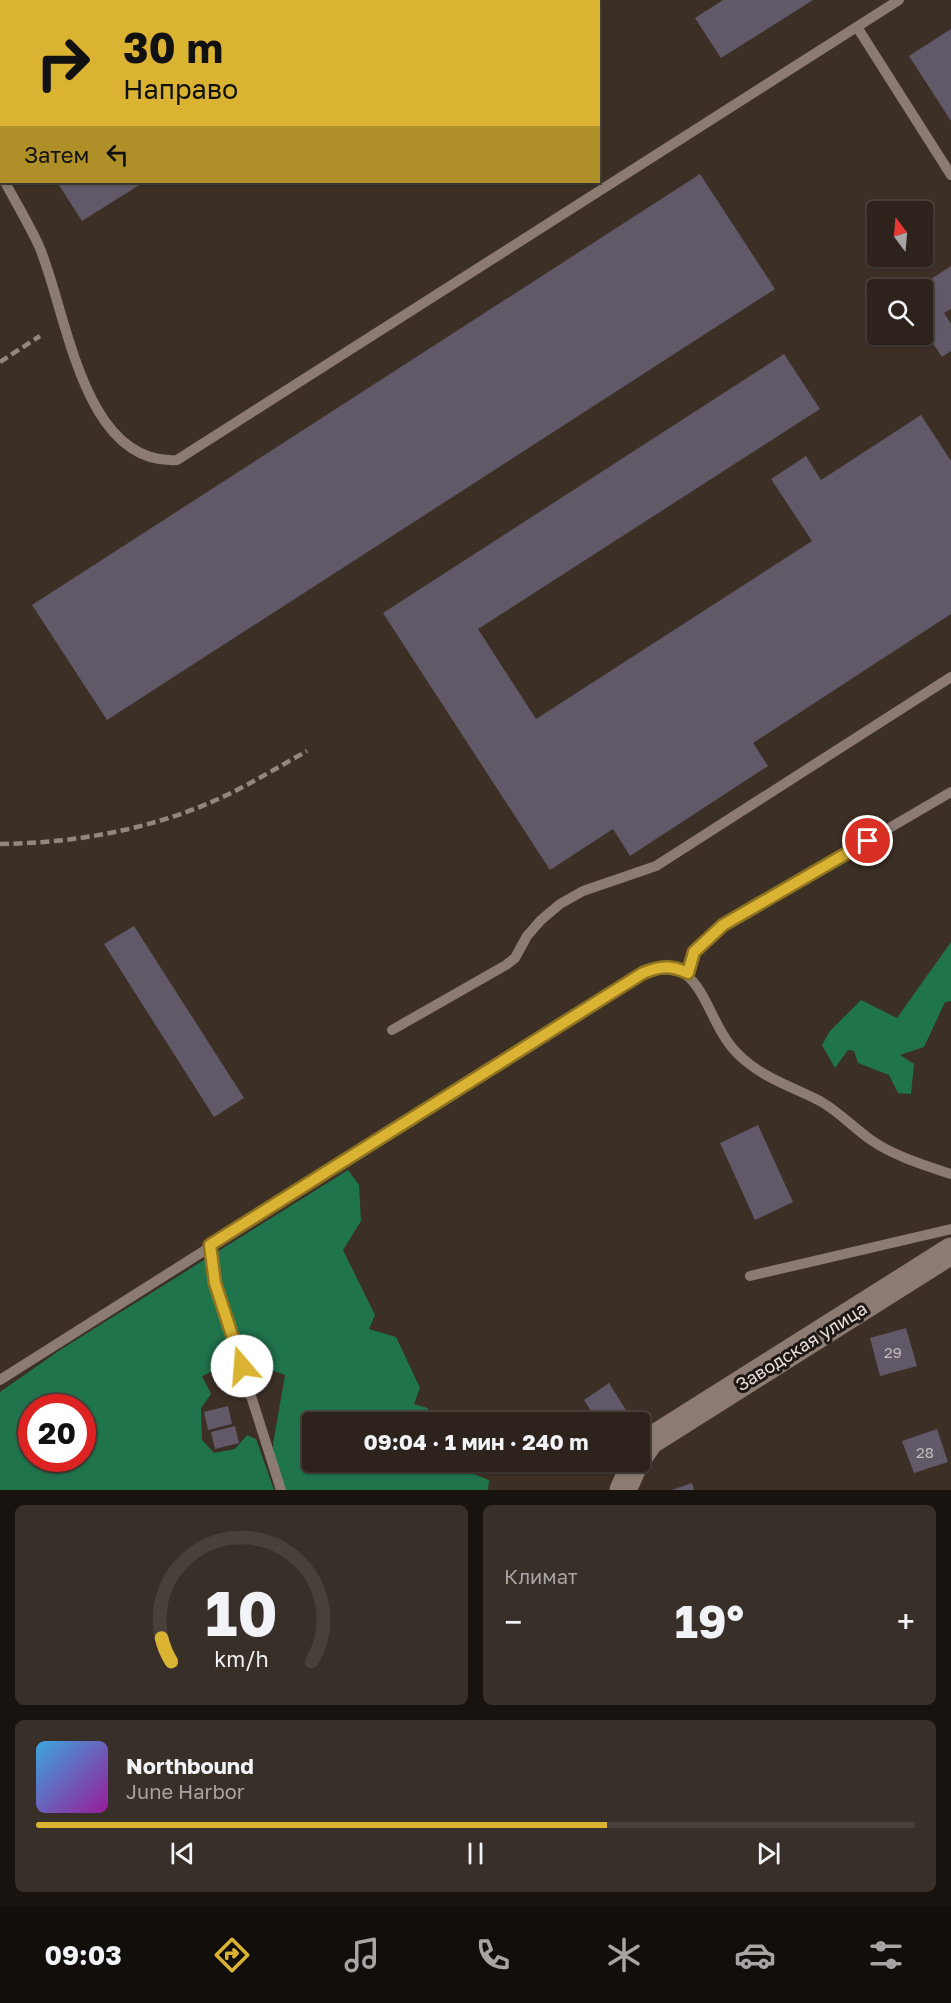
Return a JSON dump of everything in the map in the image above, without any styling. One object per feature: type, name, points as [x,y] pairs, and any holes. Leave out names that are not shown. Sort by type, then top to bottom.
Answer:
[{"type":"street","name":"Заводская улица","points":[[650,1448],[951,1251]]},
{"type":"street","points":[[623,1490],[629,1472]]},
{"type":"lane","points":[[6,183],[39,247],[72,347],[94,404],[115,436],[140,455],[162,461],[177,460],[899,0]]},
{"type":"lane","points":[[857,27],[951,175]]},
{"type":"lane","points":[[392,1030],[506,965],[515,958],[527,936],[560,903],[584,891],[656,866],[951,677]]},
{"type":"lane","points":[[688,973],[694,952],[723,925],[951,792]]},
{"type":"lane","points":[[0,1380],[210,1245],[643,973],[659,966],[675,967],[688,973],[715,1024],[736,1053],[755,1069],[822,1102],[874,1142],[922,1165],[951,1174]]},
{"type":"lane","points":[[750,1276],[951,1228]]},
{"type":"lane","points":[[210,1245],[215,1283],[281,1490]]},
{"type":"green space","points":[[951,942],[951,1001],[945,1002],[924,1047],[900,1055],[914,1064],[911,1094],[898,1093],[889,1075],[858,1063],[854,1051],[848,1050],[835,1068],[822,1045],[830,1031],[861,1000],[897,1018]]},
{"type":"green space","points":[[348,1170],[359,1185],[361,1221],[343,1250],[375,1315],[369,1329],[396,1337],[420,1388],[414,1404],[427,1408],[430,1412],[302,1412],[302,1472],[469,1472],[489,1480],[488,1490],[276,1490],[273,1444],[285,1375],[266,1368],[257,1379],[240,1376],[229,1350],[220,1368],[202,1376],[211,1394],[201,1408],[202,1440],[214,1453],[235,1449],[247,1435],[256,1439],[274,1490],[0,1490],[0,1392],[60,1350]]},
{"type":"building","points":[[723,0],[813,0],[721,58],[695,18]]},
{"type":"building","points":[[951,29],[951,121],[909,56]]},
{"type":"building","points":[[700,174],[775,289],[107,720],[32,605]]},
{"type":"building","points":[[58,183],[142,183],[82,221]]},
{"type":"building","points":[[951,266],[951,309],[944,313],[951,324],[951,351],[942,357],[933,344],[933,279],[931,279]]},
{"type":"building","points":[[784,354],[820,409],[478,629],[536,719],[812,541],[771,479],[806,456],[821,480],[921,415],[951,461],[951,614],[753,743],[768,766],[630,856],[613,829],[550,870],[383,613]]},
{"type":"building","points":[[134,926],[244,1098],[214,1117],[104,944]]},
{"type":"building","points":[[758,1125],[793,1202],[755,1220],[720,1143]]},
{"type":"building","points":[[906,1328],[917,1366],[880,1376],[870,1338]]},
{"type":"building","points":[[609,1383],[627,1412],[592,1412],[584,1400]]},
{"type":"building","points":[[228,1406],[232,1424],[208,1430],[204,1412]]},
{"type":"building","points":[[235,1426],[239,1443],[215,1449],[211,1432]]},
{"type":"building","points":[[937,1429],[948,1462],[914,1473],[902,1441]]},
{"type":"building","points":[[692,1483],[694,1490],[672,1490]]},
{"type":"railway","points":[[0,362],[40,336]]},
{"type":"railway","points":[[0,844],[89,837],[176,816],[231,793],[307,751]]},
{"type":"route","points":[[242,1366],[215,1283],[210,1245],[643,973],[659,966],[675,967],[688,973],[694,952],[707,937],[723,925],[868,841]]}]
